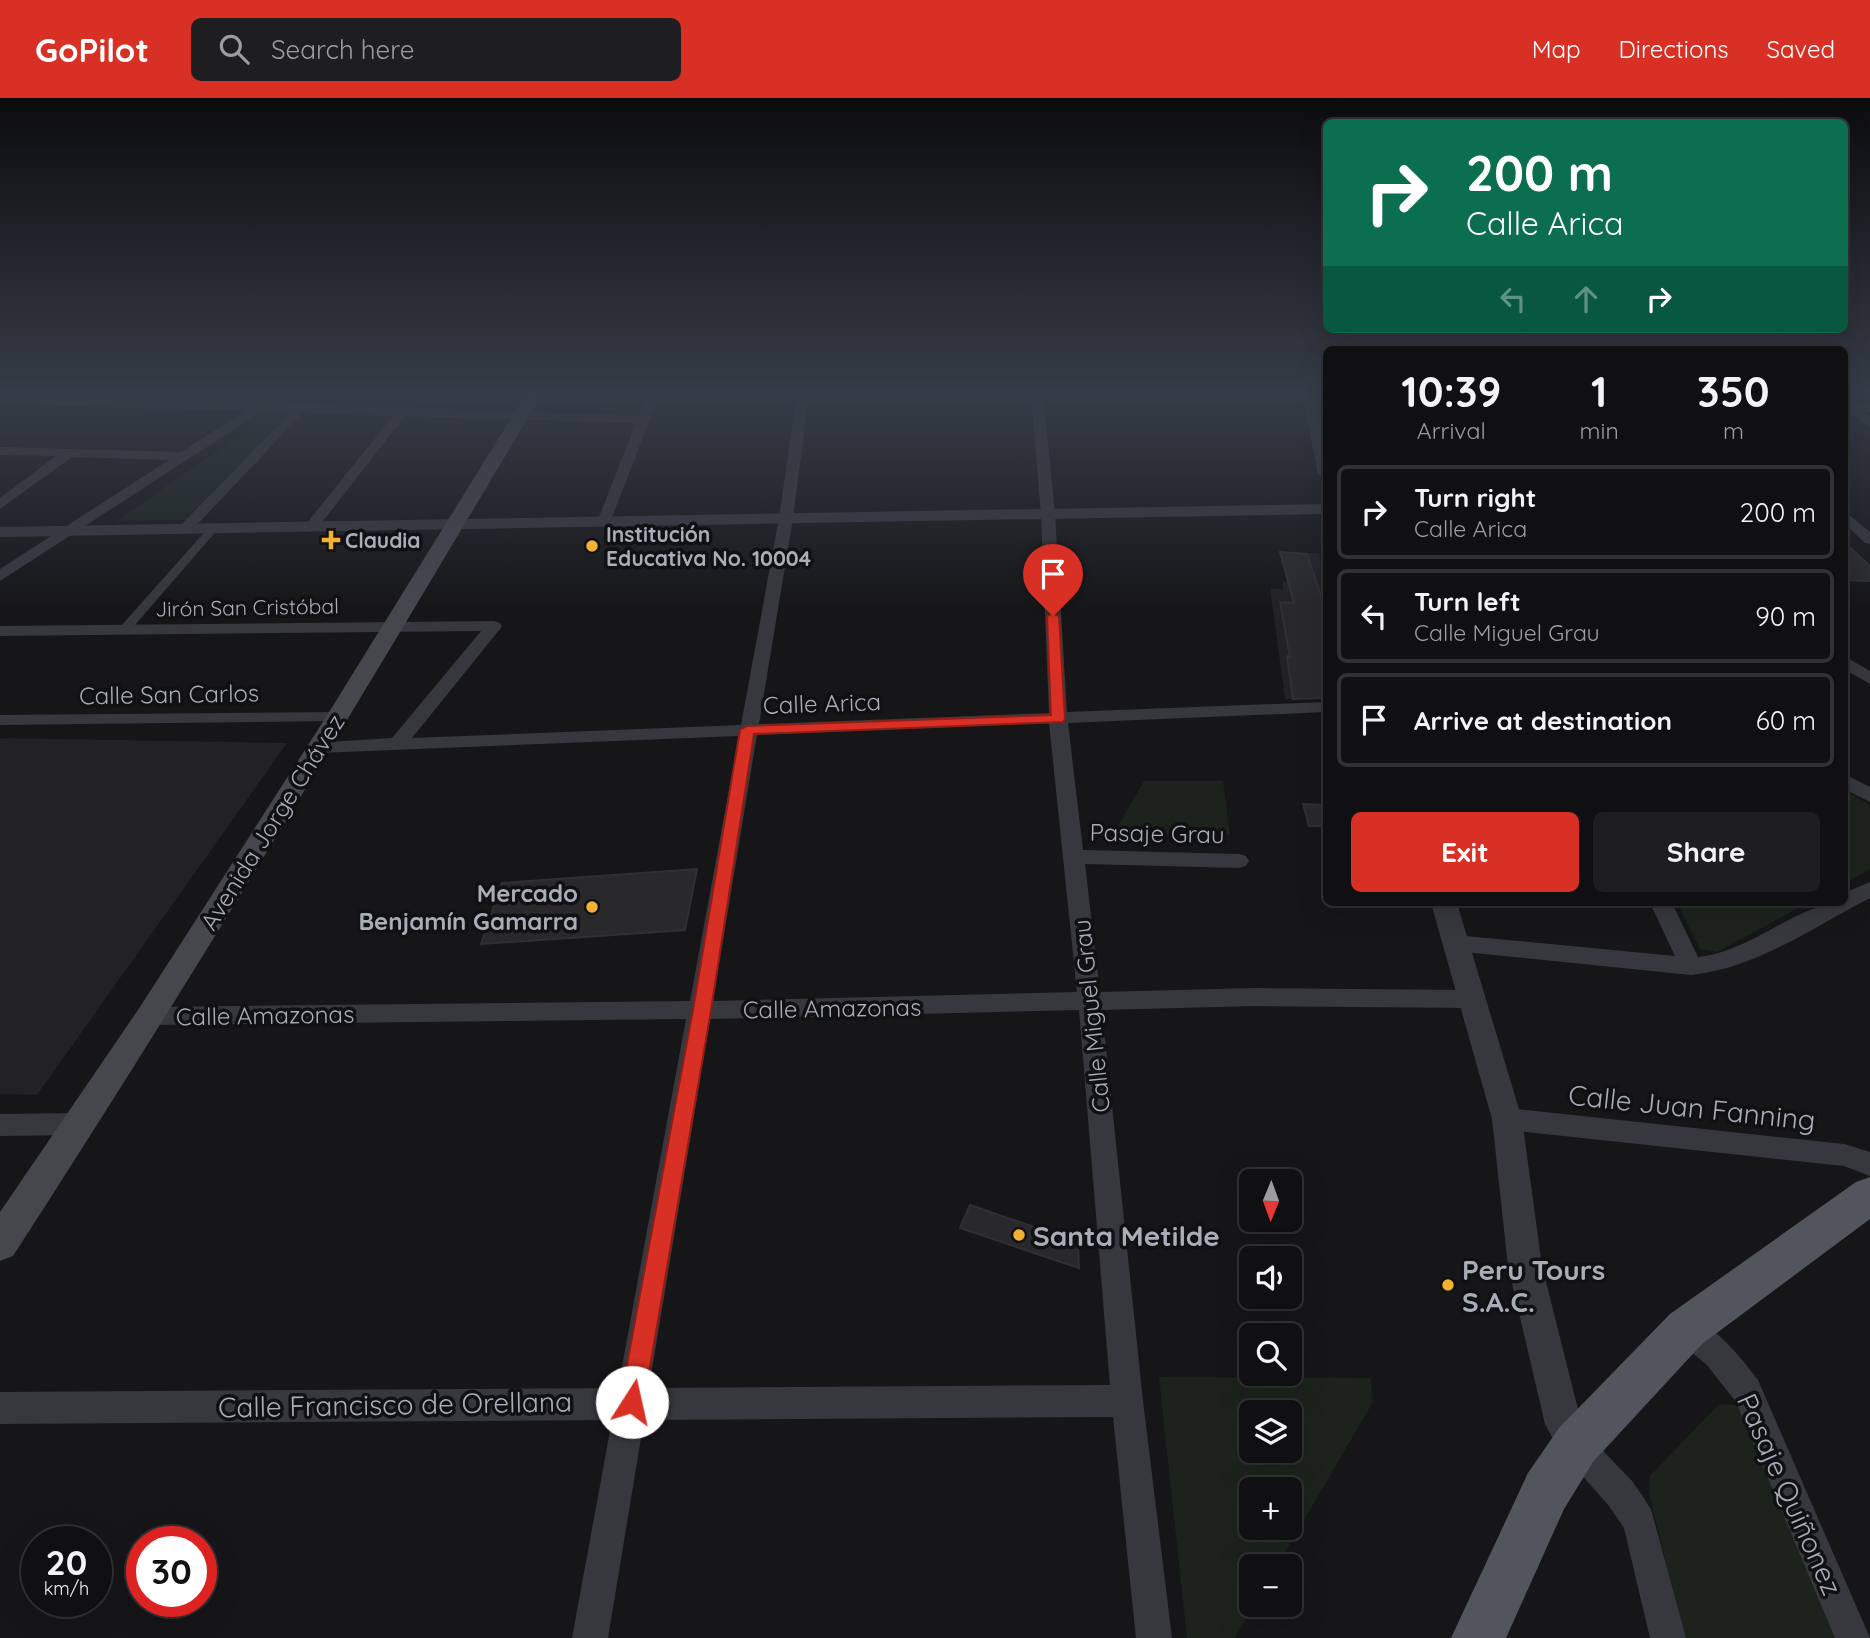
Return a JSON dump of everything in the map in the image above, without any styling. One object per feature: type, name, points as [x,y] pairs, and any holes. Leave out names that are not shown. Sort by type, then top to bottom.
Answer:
[{"type":"main road","name":"Avenida Jorge Chávez","points":[[0,1244],[151,1016],[338,717],[490,466]]},
{"type":"main road","points":[[1478,1638],[1546,1490],[1576,1445],[1686,1329],[1870,1195]]},
{"type":"street","points":[[0,505],[52,466]]},
{"type":"street","points":[[0,576],[168,466]]},
{"type":"street","points":[[185,529],[246,466]]},
{"type":"street","points":[[312,527],[360,466]]},
{"type":"street","points":[[604,522],[627,466]]},
{"type":"street","points":[[590,1638],[702,1010],[793,466]]},
{"type":"street","name":"Calle Miguel Grau","points":[[1044,466],[1058,719],[1090,1003],[1127,1401],[1154,1638]]},
{"type":"street","points":[[0,532],[1323,509]]},
{"type":"street","points":[[1848,519],[1870,540]]},
{"type":"street","points":[[124,630],[214,528]]},
{"type":"street","name":"Jirón San Cristóbal","points":[[0,631],[494,626],[397,744]]},
{"type":"street","points":[[1848,664],[1870,679]]},
{"type":"street","name":"Calle Arica","points":[[319,747],[1323,707]]},
{"type":"street","name":"Calle San Carlos","points":[[0,720],[338,717]]},
{"type":"street","points":[[1848,782],[1870,796]]},
{"type":"street","name":"Pasaje Grau","points":[[1074,857],[1239,861]]},
{"type":"street","points":[[1848,901],[1870,889]]},
{"type":"street","points":[[1445,906],[1507,1119],[1525,1266],[1563,1424],[1576,1445],[1622,1494],[1639,1521],[1668,1638]]},
{"type":"street","points":[[1662,906],[1691,966]]},
{"type":"street","points":[[1455,943],[1691,966],[1721,963],[1748,953],[1838,906]]},
{"type":"street","name":"Calle Amazonas","points":[[151,1016],[702,1010],[1090,1003],[1255,997],[1470,999]]},
{"type":"street","name":"Calle Juan Fanning","points":[[1507,1119],[1761,1149],[1844,1155],[1870,1164]]},
{"type":"street","points":[[0,1125],[78,1124]]},
{"type":"street","name":"Pasaje Quiñonez","points":[[1686,1329],[1718,1354],[1747,1391],[1853,1638]]},
{"type":"street","name":"Calle Francisco de Orellana","points":[[0,1408],[1127,1401]]},
{"type":"shaded area","points":[[196,466],[239,466],[185,520],[117,521]]},
{"type":"shaded area","points":[[1280,552],[1319,553],[1323,572],[1323,698],[1285,699],[1270,588],[1283,589],[1283,582],[1288,581]]},
{"type":"shaded area","points":[[0,738],[287,743],[37,1095],[0,1094]]},
{"type":"shaded area","points":[[1144,781],[1223,781],[1230,835],[1113,835]]},
{"type":"shaded area","points":[[1848,792],[1870,805],[1870,869],[1848,881]]},
{"type":"shaded area","points":[[1678,906],[1802,906],[1717,952],[1700,949]]},
{"type":"shaded area","points":[[1159,1377],[1239,1377],[1239,1386],[1302,1386],[1302,1378],[1370,1378],[1373,1402],[1302,1523],[1302,1477],[1239,1477],[1239,1540],[1292,1540],[1284,1554],[1239,1554],[1239,1617],[1247,1617],[1235,1638],[1187,1638]]},
{"type":"shaded area","points":[[1719,1404],[1737,1405],[1751,1418],[1845,1638],[1684,1638],[1649,1492],[1650,1476]]},
{"type":"building","points":[[1848,546],[1870,566],[1870,581],[1848,580]]},
{"type":"building","points":[[1280,552],[1307,554],[1323,602],[1323,698],[1293,699],[1287,656],[1290,657],[1280,602],[1294,603]]},
{"type":"building","points":[[1303,804],[1323,805],[1323,826],[1309,826]]},
{"type":"building","name":"Mercado Benjamín Gamarra","points":[[697,869],[685,930],[481,944],[502,883]]},
{"type":"building","name":"Santa Metilde","points":[[970,1205],[1078,1242],[1079,1268],[960,1228]]},
{"type":"place","name":"Claudia","points":[[331,540]]},
{"type":"place","name":"Institución Educativa No. 10004","points":[[592,546]]},
{"type":"place","name":"Mercado Benjamín Gamarra","points":[[592,907]]},
{"type":"place","name":"Santa Metilde","points":[[1019,1235]]},
{"type":"place","name":"Peru Tours S.A.C.","points":[[1448,1285]]},
{"type":"route","points":[[632,1402],[702,1010],[747,730],[1058,719],[1053,616]]}]
